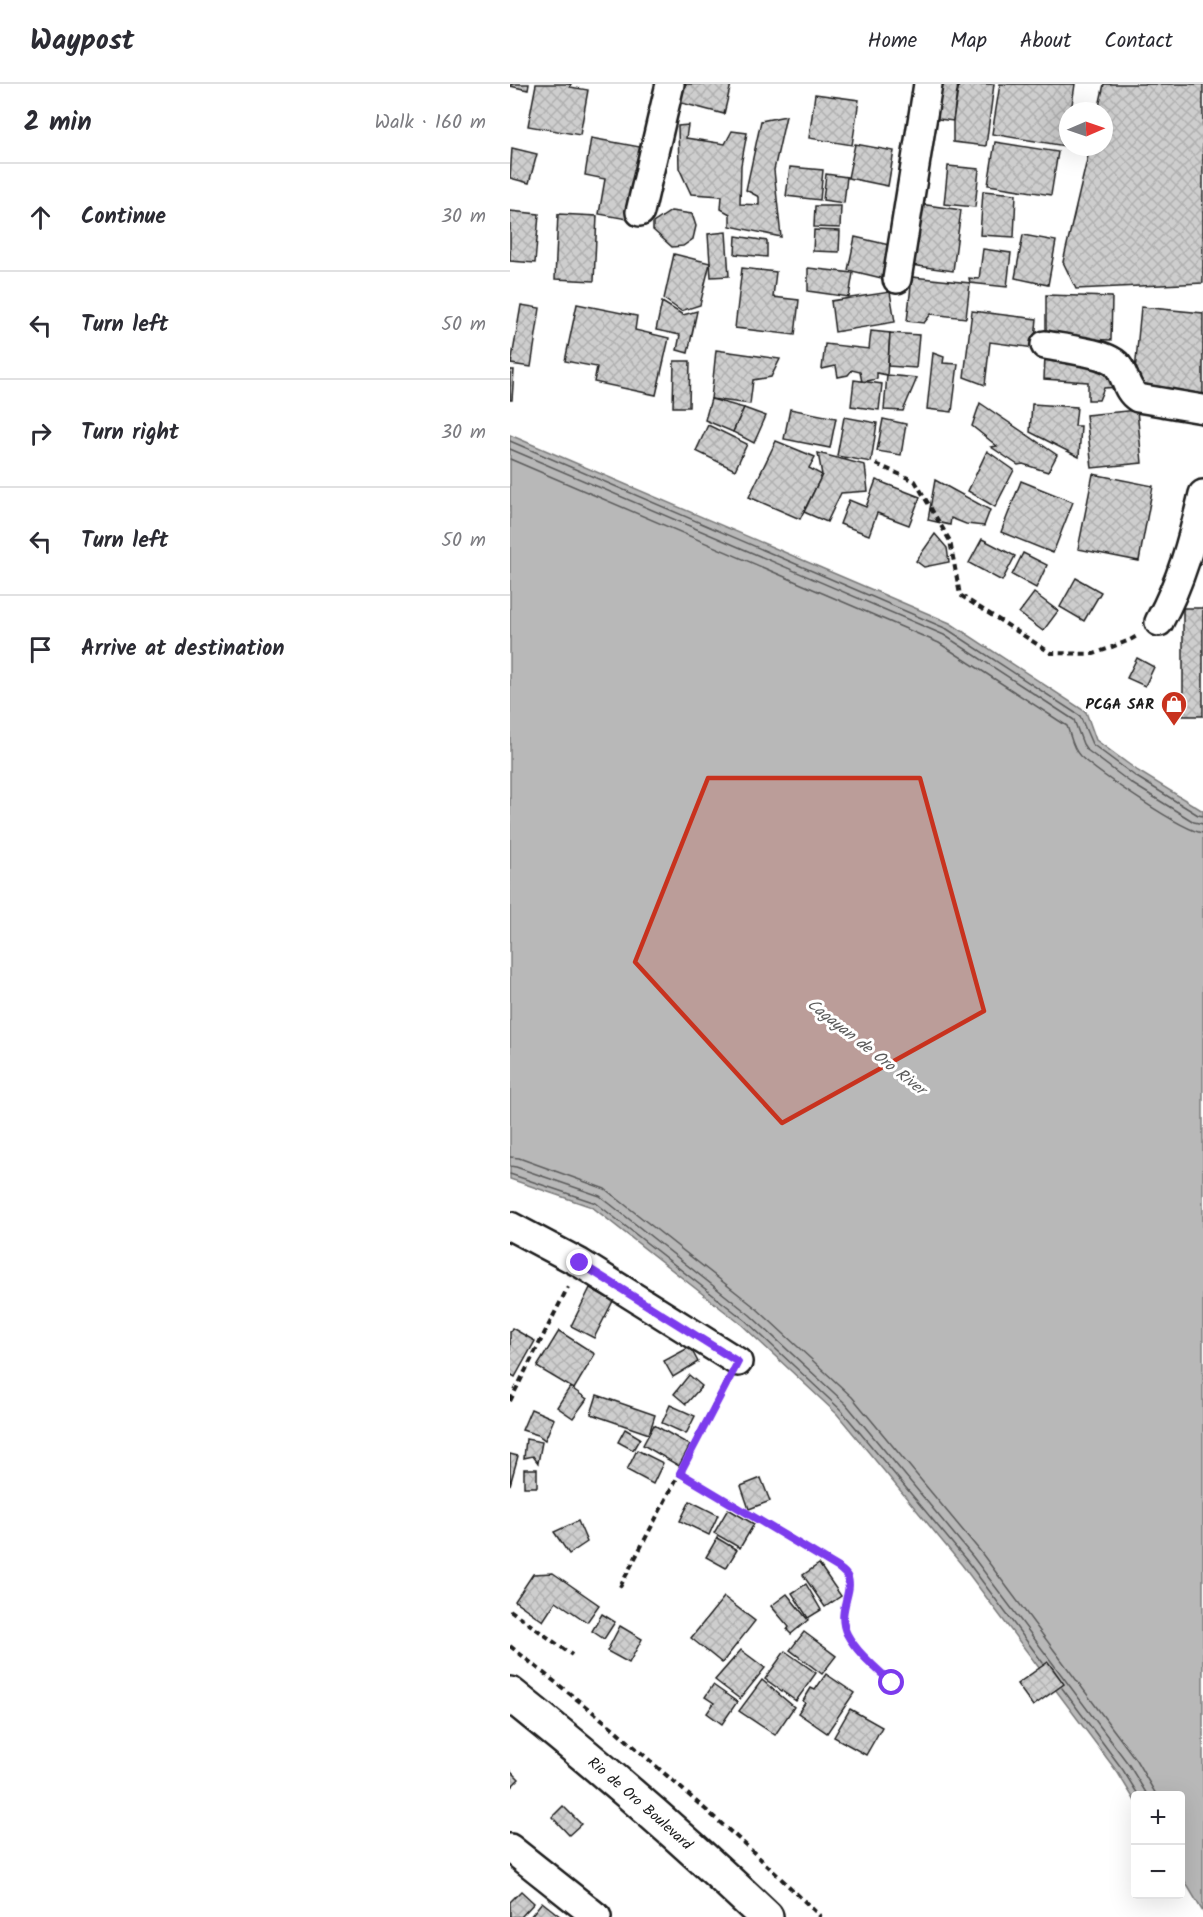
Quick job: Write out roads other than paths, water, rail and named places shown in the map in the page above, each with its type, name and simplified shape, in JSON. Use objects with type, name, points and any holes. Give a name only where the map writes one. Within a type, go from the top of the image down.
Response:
[{"type":"main road","name":"Rio de Oro Boulevard","points":[[510,1695],[590,1758],[766,1917]]},
{"type":"street","points":[[640,212],[670,84]]},
{"type":"street","points":[[897,279],[928,84]]},
{"type":"street","points":[[1045,345],[1109,358],[1120,367],[1131,392],[1138,398],[1203,409]]},
{"type":"street","points":[[1159,622],[1174,595],[1187,558],[1203,494]]},
{"type":"street","points":[[510,1226],[580,1263],[738,1362]]},
{"type":"street","points":[[510,1848],[597,1917]]},
{"type":"water","name":"Cagayan de Oro River","points":[[510,435],[950,623],[1086,712],[1096,740],[1138,771],[1203,811],[1203,1912],[1185,1882],[1185,1791],[1131,1791],[1131,1794],[1118,1773],[962,1565],[837,1414],[742,1325],[592,1207],[510,1179]]},
{"type":"place","name":"PCGA SAR","points":[[1174,727]]}]
